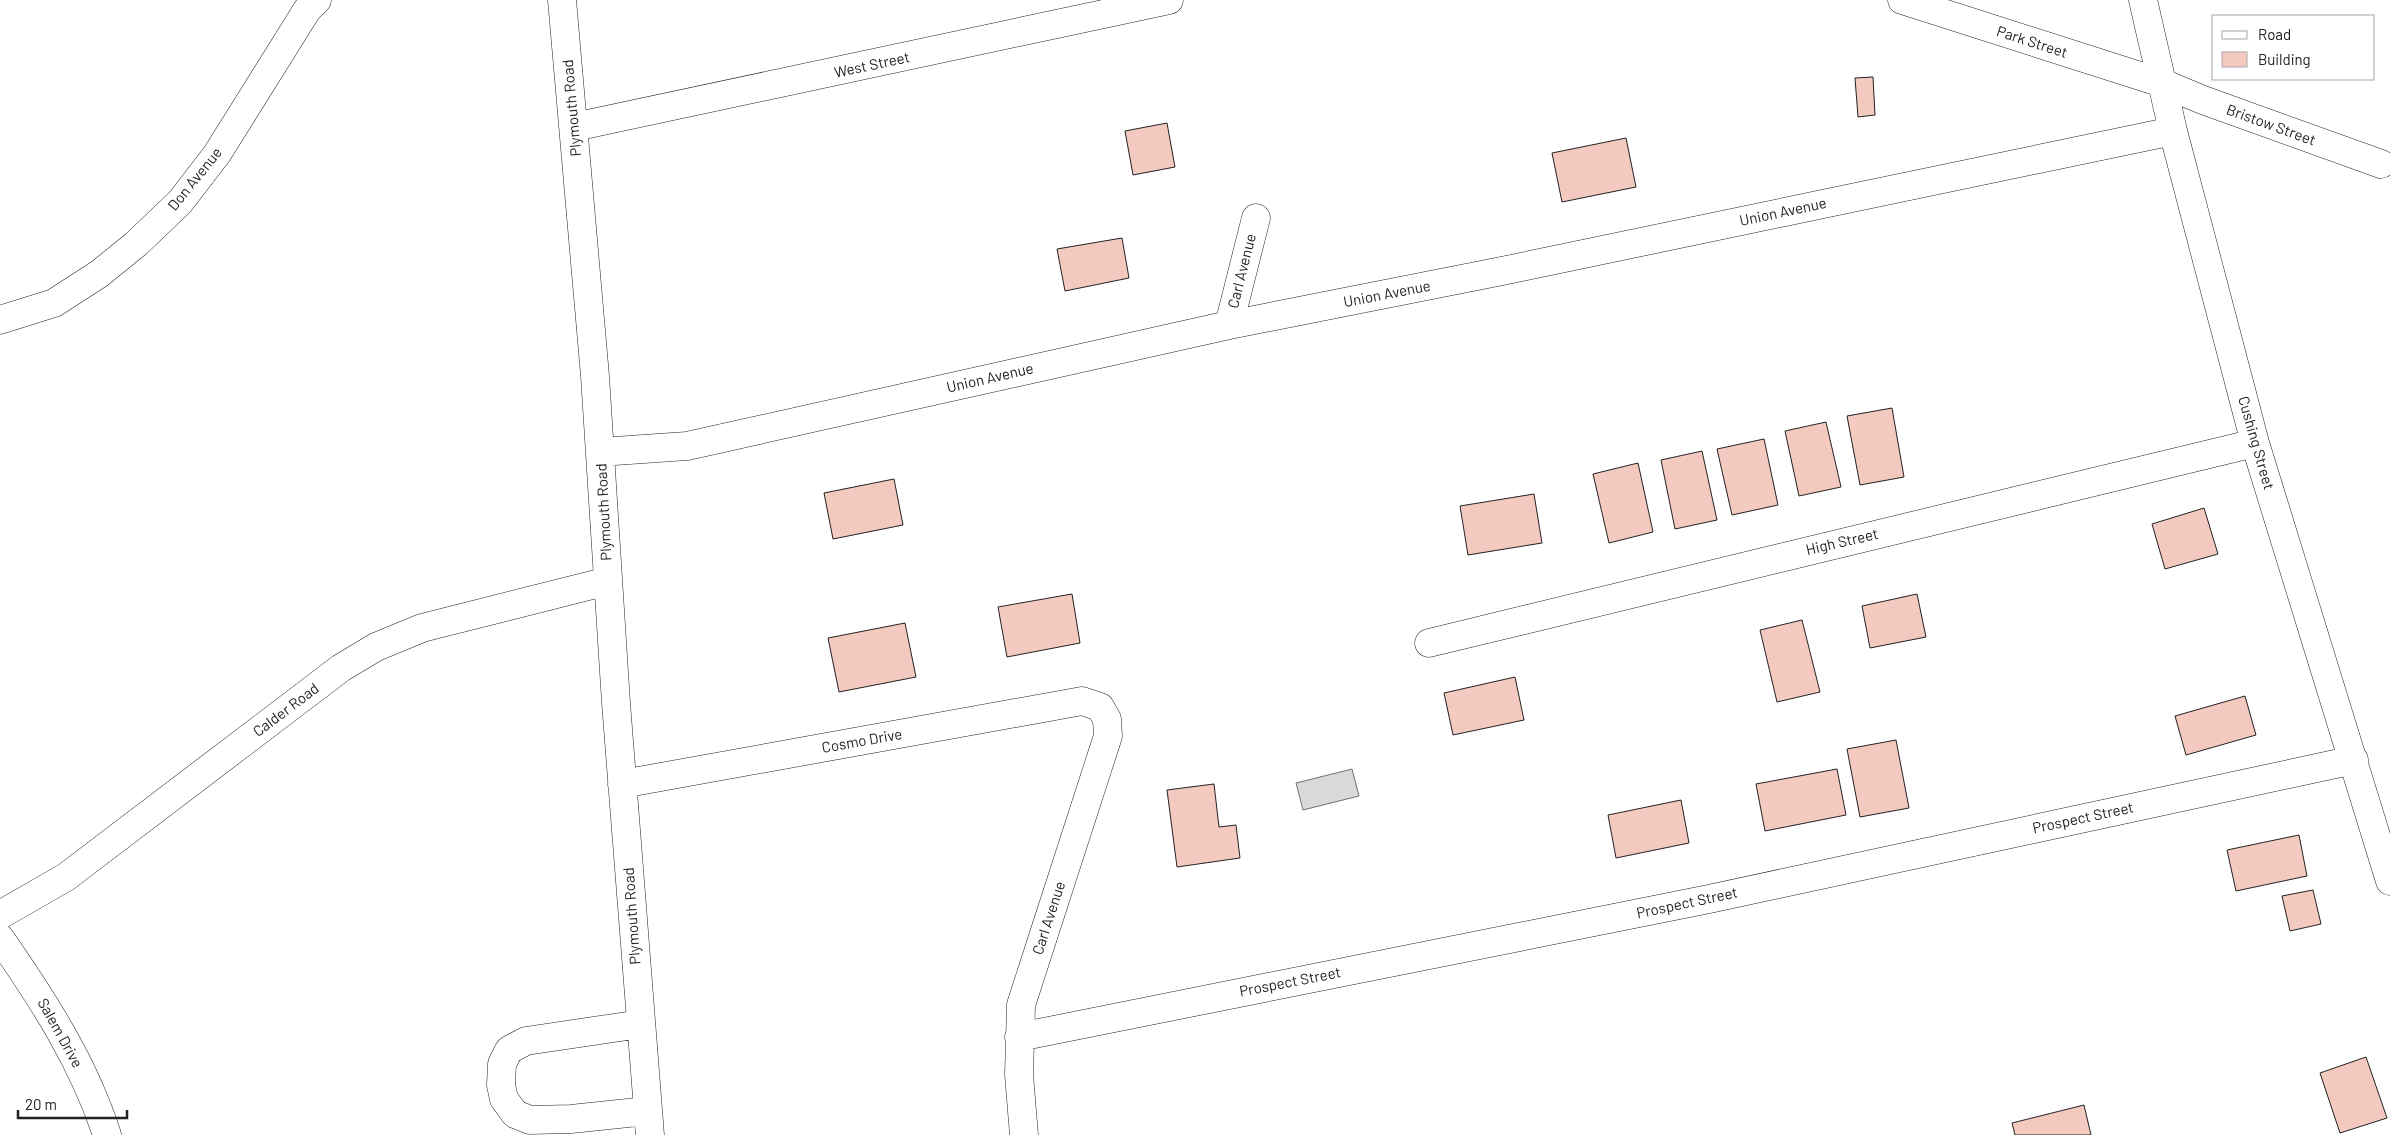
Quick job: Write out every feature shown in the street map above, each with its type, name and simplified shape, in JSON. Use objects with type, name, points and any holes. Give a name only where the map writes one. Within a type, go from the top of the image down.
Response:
[{"type":"street","name":"Don Avenue","points":[[0,320],[54,303],[99,274],[136,244],[180,202],[216,154],[307,10],[317,0]]},
{"type":"street","name":"Plymouth Road","points":[[562,0],[600,452],[622,784],[648,1123],[570,1119],[530,1120],[515,1114],[504,1099],[500,1086],[502,1064],[509,1050],[526,1041],[640,1024]]},
{"type":"street","name":"West Street","points":[[574,127],[1169,0]]},
{"type":"street","name":"Park Street","points":[[1902,0],[2162,83]]},
{"type":"street","name":"Cushing Street","points":[[2143,0],[2173,131],[2255,443],[2390,881]]},
{"type":"street","name":"Bristow Street","points":[[2162,83],[2203,100],[2381,164]]},
{"type":"street","name":"Union Avenue","points":[[600,452],[687,446],[1228,324],[1522,267],[2173,131]]},
{"type":"street","name":"Carl Avenue","points":[[1228,324],[1256,218]]},
{"type":"street","name":"High Street","points":[[1429,642],[2255,443]]},
{"type":"street","name":"Calder Road","points":[[0,916],[66,877],[341,668],[376,647],[422,628],[608,580]]},
{"type":"street","name":"Cosmo Drive","points":[[622,784],[1082,701],[1100,706]]},
{"type":"street","name":"Carl Avenue","points":[[1024,1135],[1019,1037],[1021,1005],[1108,736],[1107,719],[1100,706]]},
{"type":"street","name":"Prospect Street","points":[[1019,1037],[1709,898],[2354,760]]},
{"type":"street","name":"Salem Drive","points":[[0,938],[41,996],[74,1056],[107,1135]]},
{"type":"shaded area","points":[[1352,769],[1359,796],[1303,810],[1296,783]]},
{"type":"building","points":[[1873,77],[1875,115],[1858,117],[1855,78]]},
{"type":"building","points":[[1167,123],[1175,167],[1133,175],[1125,131]]},
{"type":"building","points":[[1626,138],[1636,187],[1562,202],[1552,153]]},
{"type":"building","points":[[1122,238],[1129,278],[1065,291],[1057,249]]},
{"type":"building","points":[[1892,408],[1904,477],[1860,485],[1847,416]]},
{"type":"building","points":[[1826,422],[1841,487],[1799,496],[1785,431]]},
{"type":"building","points":[[1764,439],[1778,505],[1732,515],[1717,449]]},
{"type":"building","points":[[1702,451],[1717,520],[1675,529],[1661,460]]},
{"type":"building","points":[[1638,463],[1653,532],[1609,543],[1593,474]]},
{"type":"building","points":[[894,479],[903,525],[833,539],[824,493]]},
{"type":"building","points":[[1534,494],[1542,543],[1468,555],[1460,506]]},
{"type":"building","points":[[2204,508],[2218,554],[2165,569],[2152,524]]},
{"type":"building","points":[[1072,594],[1080,643],[1007,657],[998,607]]},
{"type":"building","points":[[1917,594],[1926,637],[1870,648],[1862,606]]},
{"type":"building","points":[[1802,620],[1820,692],[1777,702],[1760,630]]},
{"type":"building","points":[[905,623],[916,677],[839,692],[828,638]]},
{"type":"building","points":[[1515,677],[1524,720],[1453,735],[1444,693]]},
{"type":"building","points":[[2245,696],[2256,735],[2186,755],[2175,716]]},
{"type":"building","points":[[1896,740],[1909,808],[1860,817],[1847,749]]},
{"type":"building","points":[[1837,769],[1846,815],[1765,831],[1756,784]]},
{"type":"building","points":[[1214,784],[1219,827],[1236,825],[1240,858],[1177,867],[1167,790]]},
{"type":"building","points":[[1681,800],[1689,843],[1616,858],[1608,815]]},
{"type":"building","points":[[2299,835],[2307,876],[2236,891],[2227,850]]},
{"type":"building","points":[[2313,890],[2321,924],[2290,931],[2282,896]]},
{"type":"building","points":[[2366,1057],[2387,1118],[2340,1133],[2320,1073]]},
{"type":"building","points":[[2084,1105],[2091,1135],[2015,1135],[2012,1123]]}]
